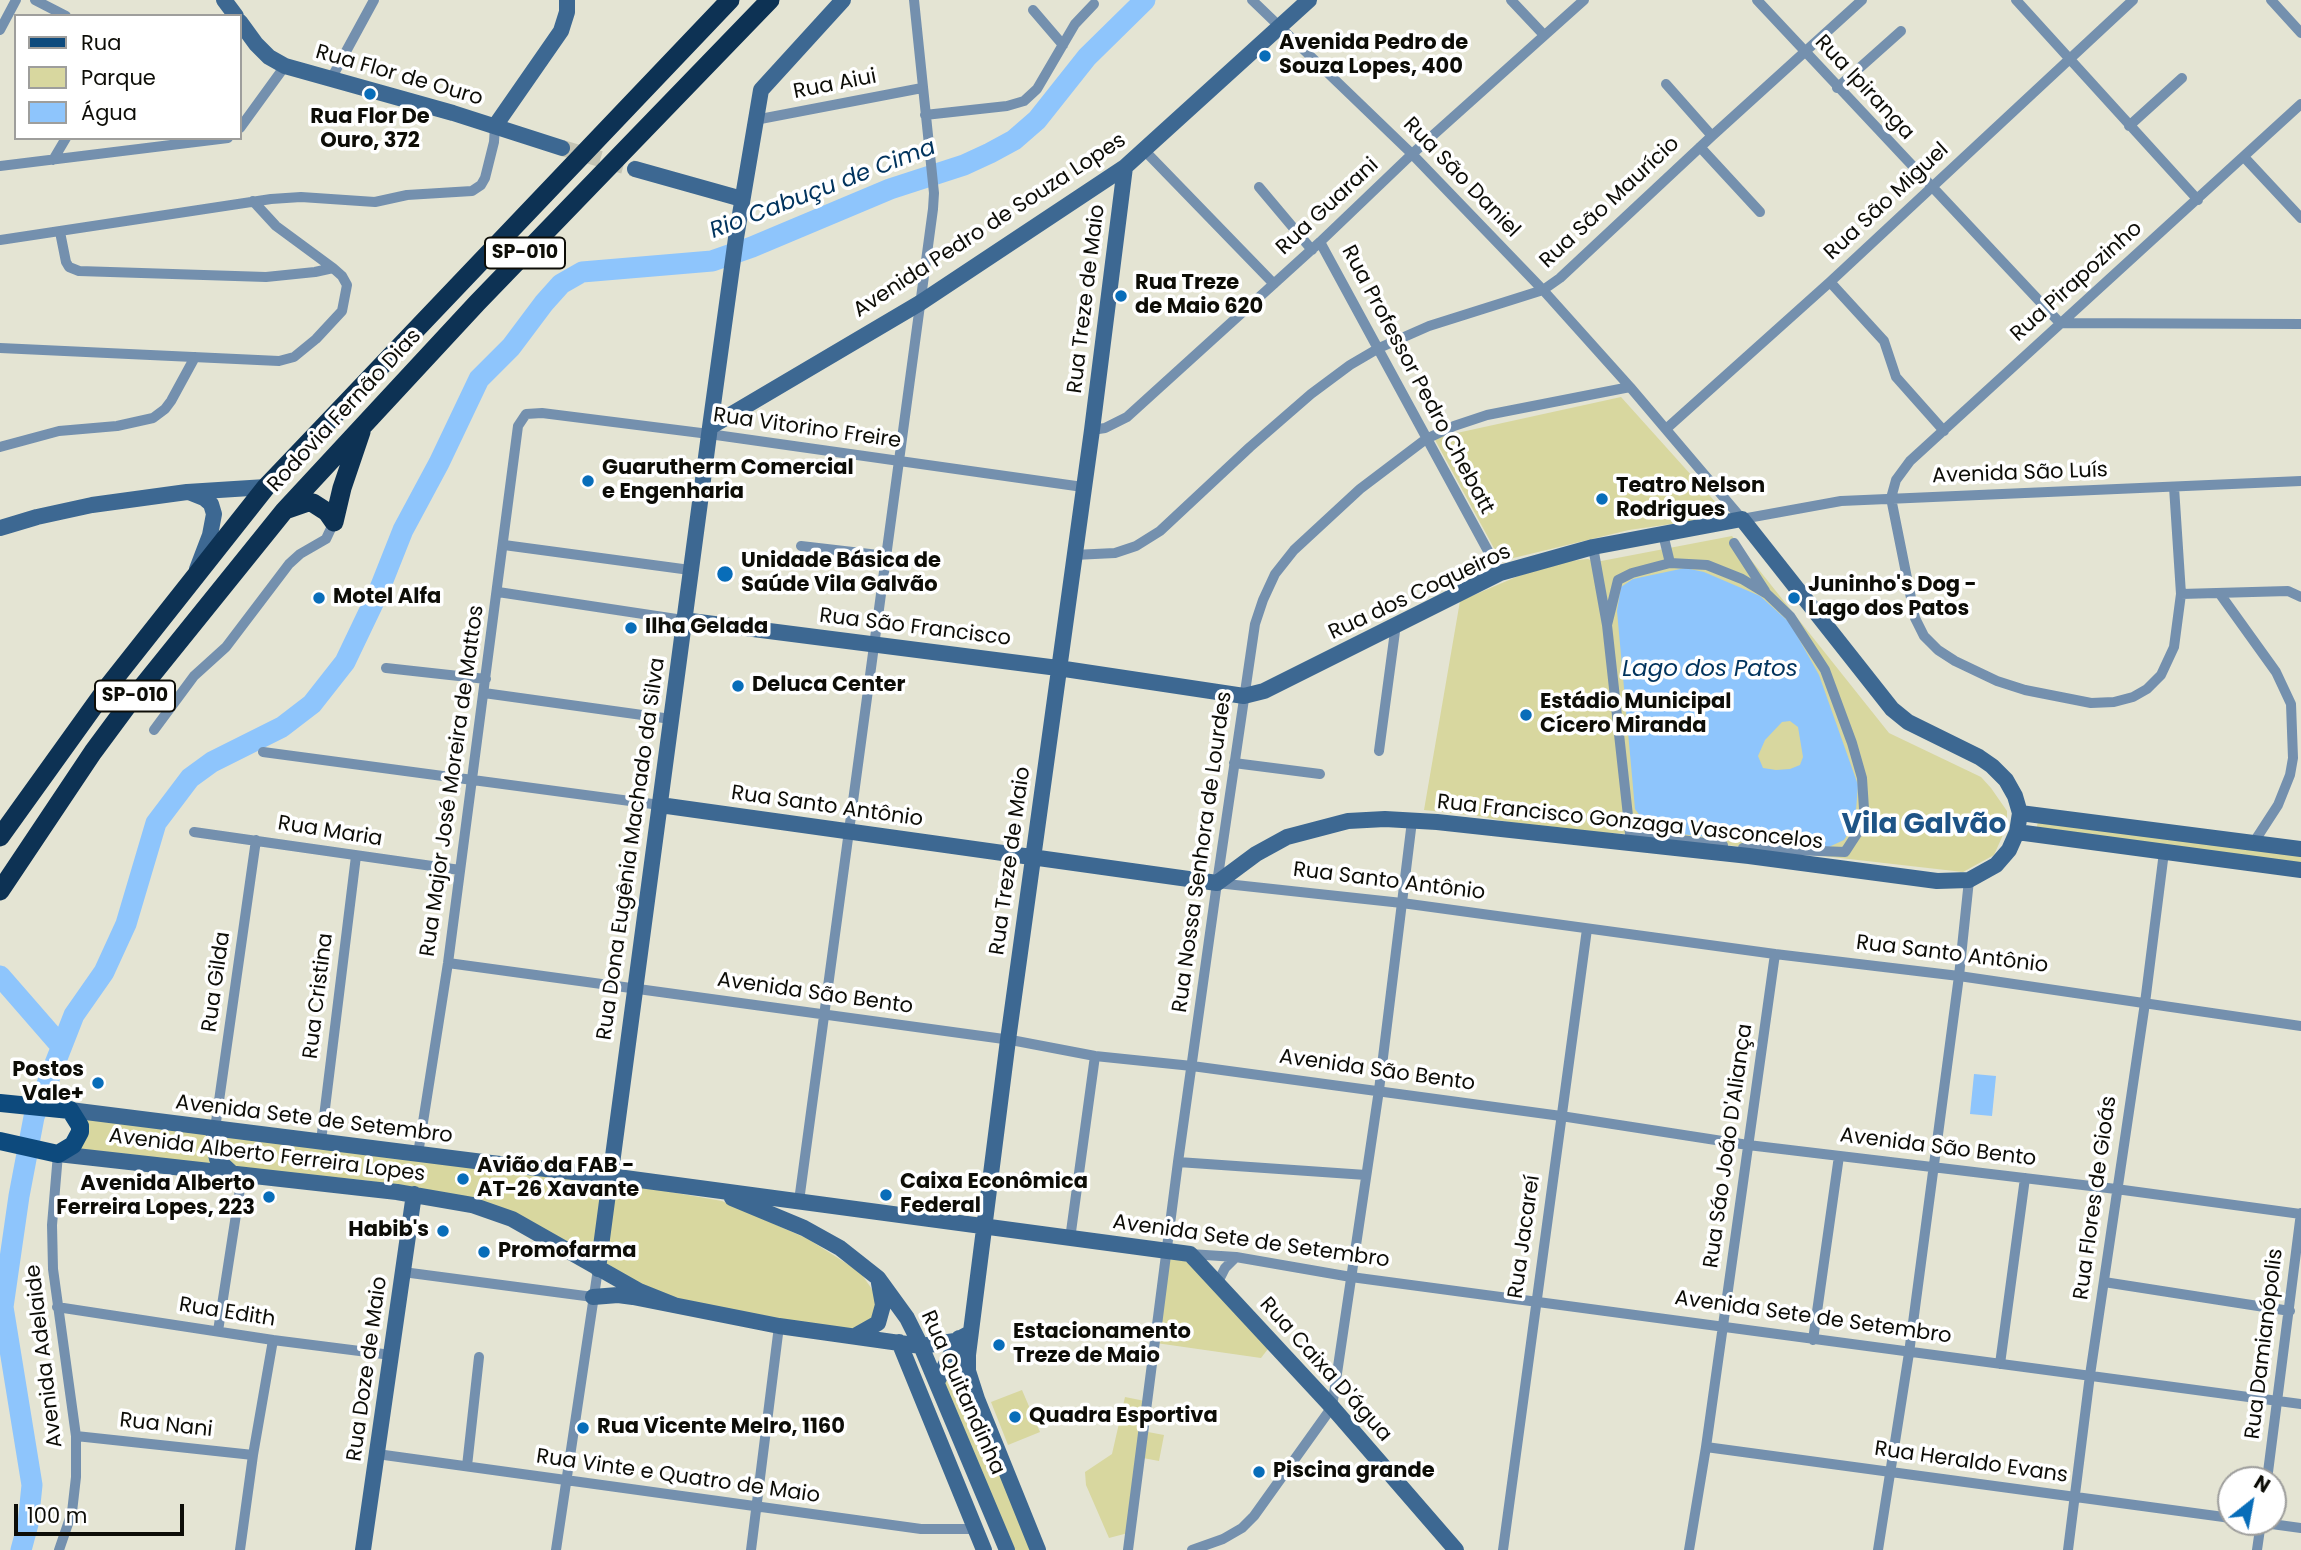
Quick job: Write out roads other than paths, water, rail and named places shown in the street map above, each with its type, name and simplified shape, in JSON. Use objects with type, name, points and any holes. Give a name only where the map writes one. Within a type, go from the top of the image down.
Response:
[{"type":"highway","name":"Rodovia Fernão Dias","points":[[0,837],[107,688],[267,487],[730,0]]},
{"type":"highway","name":"Rodovia Fernão Dias","points":[[0,891],[93,752],[130,702],[284,510],[364,422],[770,0]]},
{"type":"highway","points":[[334,522],[342,488],[364,422]]},
{"type":"highway","points":[[284,510],[308,502],[313,503],[327,512],[334,522]]},
{"type":"main road","points":[[0,1103],[65,1110],[80,1126],[79,1138],[73,1145],[54,1154]]},
{"type":"main road","name":"Avenida Alberto Ferreira Lopes","points":[[6,1142],[54,1154]]},
{"type":"street","points":[[0,30],[16,0]]},
{"type":"street","points":[[35,0],[62,14]]},
{"type":"street","points":[[331,79],[374,0]]},
{"type":"street","points":[[0,240],[253,201],[301,197],[375,202],[407,195],[472,191],[481,185],[485,178],[495,126],[561,31],[567,0]]},
{"type":"street","name":"Rua Dona Eugênia Machado da Silva","points":[[598,1269],[683,620],[736,238],[759,97],[766,82],[843,0]]},
{"type":"street","points":[[799,1201],[876,644],[934,192],[914,0]]},
{"type":"street","name":"Rua São Daniel","points":[[1252,0],[1412,154],[1543,290],[1742,519]]},
{"type":"street","name":"Avenida Pedro de Souza Lopes","points":[[710,431],[919,303],[1125,167],[1309,0]]},
{"type":"street","points":[[1511,0],[1544,36]]},
{"type":"street","name":"Rua Guarani","points":[[1091,430],[1105,428],[1128,417],[1316,246],[1412,154],[1584,0]]},
{"type":"street","name":"Rua Ipiranga","points":[[1757,0],[2060,323]]},
{"type":"street","name":"Rua São Maurício","points":[[1074,555],[1115,553],[1136,546],[1160,531],[1311,394],[1350,365],[1379,348],[1429,326],[1543,290],[1560,278],[1862,0]]},
{"type":"street","points":[[2016,0],[2198,200]]},
{"type":"street","name":"Rua São Miguel","points":[[1666,429],[1830,282],[2133,0]]},
{"type":"street","points":[[2271,0],[2301,33]]},
{"type":"street","points":[[925,115],[1007,106],[1024,101],[1037,89],[1075,24],[1094,4]]},
{"type":"street","points":[[1033,10],[1063,45]]},
{"type":"street","name":"Rua Flor de Ouro","points":[[242,25],[269,57],[285,66],[562,148]]},
{"type":"street","points":[[1838,88],[1901,31]]},
{"type":"street","points":[[242,125],[285,66]]},
{"type":"street","points":[[2129,126],[2182,78]]},
{"type":"street","points":[[1666,84],[1712,136]]},
{"type":"street","name":"Rua Aiui","points":[[755,120],[922,88]]},
{"type":"street","name":"Rua Pirapozinho","points":[[1891,498],[1896,480],[1910,461],[2301,104]]},
{"type":"street","points":[[53,160],[65,140]]},
{"type":"street","points":[[0,166],[212,140]]},
{"type":"street","points":[[1700,147],[1760,212]]},
{"type":"street","points":[[1144,150],[1274,284]]},
{"type":"street","points":[[2244,157],[2301,218]]},
{"type":"street","name":"Rua Treze de Maio","points":[[1038,1550],[977,1399],[968,1371],[965,1336],[984,1227],[1125,167]]},
{"type":"street","points":[[635,169],[742,200]]},
{"type":"street","name":"Rua Professor Pedro Chebatt","points":[[1259,187],[1316,246],[1379,348],[1500,573]]},
{"type":"street","points":[[0,348],[279,360],[294,357],[316,339],[342,311],[346,285],[334,268],[276,226],[253,201]]},
{"type":"street","points":[[60,232],[66,262],[79,271],[266,277],[334,268]]},
{"type":"street","points":[[1830,282],[1884,341],[1896,377],[1944,431]]},
{"type":"street","points":[[2060,323],[2301,324]]},
{"type":"street","points":[[0,447],[59,431],[117,426],[153,418],[171,401],[195,357]]},
{"type":"street","name":"Rua Nossa Senhora de Lourdes","points":[[1128,1550],[1178,1162],[1234,763],[1255,624],[1263,600],[1275,574],[1294,550],[1360,489],[1426,439],[1487,415],[1630,387]]},
{"type":"street","name":"Rua Vitorino Freire","points":[[526,414],[542,413],[710,431],[899,463],[1083,487]]},
{"type":"street","name":"Rua Major José Moreira de Mattos","points":[[418,1154],[448,962],[519,426],[526,414]]},
{"type":"street","name":"Avenida São Luís","points":[[1742,519],[1841,501],[2301,481]]},
{"type":"street","points":[[0,528],[81,507],[187,492],[267,487]]},
{"type":"street","points":[[1891,498],[1915,618],[1924,636],[1938,650],[1955,661],[2007,684],[2091,703],[2114,702],[2133,697],[2154,682],[2168,663],[2174,647],[2181,594],[2174,487]]},
{"type":"street","points":[[187,492],[204,498],[211,504],[214,514],[210,535],[192,582]]},
{"type":"street","points":[[1742,519],[1892,709],[1908,722],[1992,766],[2006,780],[2020,813],[2017,832],[2009,850],[1996,865],[1969,880],[1959,976],[1909,1353],[1878,1550]]},
{"type":"street","name":"Rua dos Coqueiros","points":[[1244,696],[1264,691],[1500,573],[1593,547],[1742,519]]},
{"type":"street","points":[[154,730],[194,676],[226,647],[289,564],[300,554],[326,539],[334,522]]},
{"type":"street","points":[[1663,534],[1670,563]]},
{"type":"street","points":[[1734,544],[1767,594]]},
{"type":"street","points":[[504,545],[690,570]]},
{"type":"street","points":[[801,546],[887,556]]},
{"type":"street","points":[[1593,547],[1607,625],[1630,834],[1752,849],[1844,852],[1858,832],[1864,809],[1862,778],[1825,670],[1790,616],[1767,594],[1742,579],[1707,565],[1670,563],[1632,573],[1618,580],[1607,625]]},
{"type":"street","points":[[2181,594],[2288,591],[2301,597]]},
{"type":"street","name":"Rua São Francisco","points":[[498,592],[683,620],[1058,668],[1244,696]]},
{"type":"street","points":[[2220,594],[2276,672],[2291,704],[2293,758],[2290,775],[2278,805],[2254,842]]},
{"type":"street","points":[[1379,751],[1396,624]]},
{"type":"street","points":[[386,668],[486,678]]},
{"type":"street","points":[[484,693],[671,719]]},
{"type":"street","name":"Rua Santo Antônio","points":[[263,752],[1217,883],[1402,903],[1959,976],[2301,1026]]},
{"type":"street","points":[[1234,763],[1320,775]]},
{"type":"street","points":[[2020,813],[2301,849]]},
{"type":"street","points":[[2038,835],[2034,825],[2040,817]]},
{"type":"street","name":"Rua Francisco Gonzaga Vasconcelos","points":[[1217,883],[1256,854],[1287,837],[1348,821],[1412,821],[1736,854],[1937,881],[1969,880]]},
{"type":"street","points":[[1192,1550],[1223,1539],[1242,1528],[1254,1516],[1332,1407],[1379,1090],[1412,821]]},
{"type":"street","name":"Rua Maria","points":[[194,832],[460,870]]},
{"type":"street","points":[[2017,832],[2301,870]]},
{"type":"street","name":"Rua Gilda","points":[[215,1129],[257,840]]},
{"type":"street","name":"Rua Flores de Gioás","points":[[2068,1550],[2164,852]]},
{"type":"street","name":"Rua Cristina","points":[[321,1141],[356,856]]},
{"type":"street","name":"Rua Jacareí","points":[[1503,1550],[1587,929]]},
{"type":"street","name":"Rua Sáo Joáo D'Aliança","points":[[1689,1550],[1706,1447],[1775,954]]},
{"type":"street","name":"Avenida São Bento","points":[[448,962],[1008,1040],[1095,1056],[1379,1090],[1748,1145],[2301,1214]]},
{"type":"street","points":[[1070,1240],[1095,1056]]},
{"type":"street","name":"Avenida Sete de Setembro","points":[[65,1110],[610,1176],[1070,1240],[1236,1257],[1351,1277],[2301,1404]]},
{"type":"street","points":[[215,1129],[217,1159],[238,1175],[218,1331]]},
{"type":"street","name":"Avenida Alberto Ferreira Lopes","points":[[54,1154],[414,1195],[472,1205],[492,1210],[532,1229],[639,1292],[674,1305]]},
{"type":"street","name":"Avenida Adelaide","points":[[54,1154],[52,1225],[57,1307],[76,1436],[76,1477],[72,1512],[59,1550]]},
{"type":"street","points":[[1813,1340],[1839,1156]]},
{"type":"street","points":[[1178,1162],[1366,1175]]},
{"type":"street","points":[[2000,1364],[2025,1178]]},
{"type":"street","name":"Rua Quitandinha","points":[[710,1189],[804,1228],[840,1248],[878,1278],[907,1318],[921,1346],[1007,1550]]},
{"type":"street","name":"Rua Doze de Maio","points":[[363,1550],[414,1195]]},
{"type":"street","name":"Rua Damianópolis","points":[[2269,1466],[2301,1214]]},
{"type":"street","name":"Rua Caixa D'água","points":[[1190,1254],[1332,1407],[1456,1550]]},
{"type":"street","points":[[1218,1282],[1225,1268],[1236,1257]]},
{"type":"street","points":[[556,1550],[598,1269]]},
{"type":"street","points":[[403,1272],[593,1297],[618,1295],[779,1326],[921,1346],[965,1336]]},
{"type":"street","points":[[855,1336],[872,1328],[881,1315],[883,1305],[878,1278]]},
{"type":"street","points":[[2104,1282],[2290,1311]]},
{"type":"street","name":"Rua Edith","points":[[57,1307],[391,1355]]},
{"type":"street","points":[[751,1550],[779,1326]]},
{"type":"street","points":[[937,1382],[965,1336]]},
{"type":"street","points":[[240,1550],[273,1340]]},
{"type":"street","name":"Rua Quitandinha","points":[[898,1342],[984,1550]]},
{"type":"street","points":[[467,1466],[479,1357]]},
{"type":"street","name":"Rua Nani","points":[[76,1436],[253,1455]]},
{"type":"street","name":"Rua Heraldo Evans","points":[[1706,1447],[2217,1516]]},
{"type":"street","name":"Rua Vinte e Quatro de Maio","points":[[377,1454],[921,1529],[975,1529]]},
{"type":"water","name":"Lago dos Patos","points":[[1685,568],[1704,572],[1760,596],[1790,623],[1819,675],[1858,785],[1855,823],[1844,840],[1820,851],[1665,832],[1648,826],[1635,809],[1617,611],[1621,587],[1633,579]],"holes":[[[1790,721],[1798,727],[1803,757],[1800,765],[1790,769],[1763,768],[1758,756],[1765,740],[1782,722]]]},
{"type":"water","points":[[1974,1074],[1996,1076],[1992,1116],[1970,1114]]},
{"type":"waterway","name":"Rio Cabuçu de Cima","points":[[21,1550],[28,1524],[32,1485],[3,1307],[19,1196],[34,1117],[74,1015],[104,972],[126,924],[156,823],[190,778],[212,762],[282,727],[312,704],[345,662],[378,593],[403,530],[479,379],[511,347],[561,284],[582,272],[712,261],[890,189],[964,165],[990,153],[1014,140],[1037,120],[1087,57],[1145,0]]},
{"type":"waterway","points":[[0,976],[61,1046]]},
{"type":"tunnel","points":[[562,148],[635,169]]},
{"type":"place","name":"Avenida Pedro de Souza Lopes, 400","points":[[1265,56]]},
{"type":"place","name":"Rua Flor De Ouro, 372","points":[[370,94]]},
{"type":"place","name":"Rua Treze de Maio 620","points":[[1121,296]]},
{"type":"place","name":"Guarutherm Comercial e Engenharia","points":[[588,481]]},
{"type":"place","name":"Teatro Nelson Rodrigues","points":[[1602,499]]},
{"type":"place","name":"Unidade Básica de Saúde Vila Galvão","points":[[725,574]]},
{"type":"place","name":"Motel Alfa","points":[[319,598]]},
{"type":"place","name":"Juninho's Dog - Lago dos Patos","points":[[1794,598]]},
{"type":"place","name":"Ilha Gelada","points":[[631,628]]},
{"type":"place","name":"Deluca Center","points":[[738,686]]},
{"type":"place","name":"Estádio Municipal Cícero Miranda","points":[[1526,715]]},
{"type":"place","name":"Postos Vale+","points":[[98,1083]]},
{"type":"place","name":"Avião da FAB - AT-26 Xavante","points":[[463,1179]]},
{"type":"place","name":"Caixa Econômica Federal","points":[[886,1195]]},
{"type":"place","name":"Avenida Alberto Ferreira Lopes, 223","points":[[269,1197]]},
{"type":"place","name":"Habib's","points":[[443,1231]]},
{"type":"place","name":"Promofarma","points":[[484,1252]]},
{"type":"place","name":"Estacionamento Treze de Maio","points":[[999,1345]]},
{"type":"place","name":"Quadra Esportiva","points":[[1015,1417]]},
{"type":"place","name":"Rua Vicente Melro, 1160","points":[[583,1428]]},
{"type":"place","name":"Piscina grande","points":[[1259,1472]]},
{"type":"district","name":"Vila Galvão","points":[[1924,826]]}]
